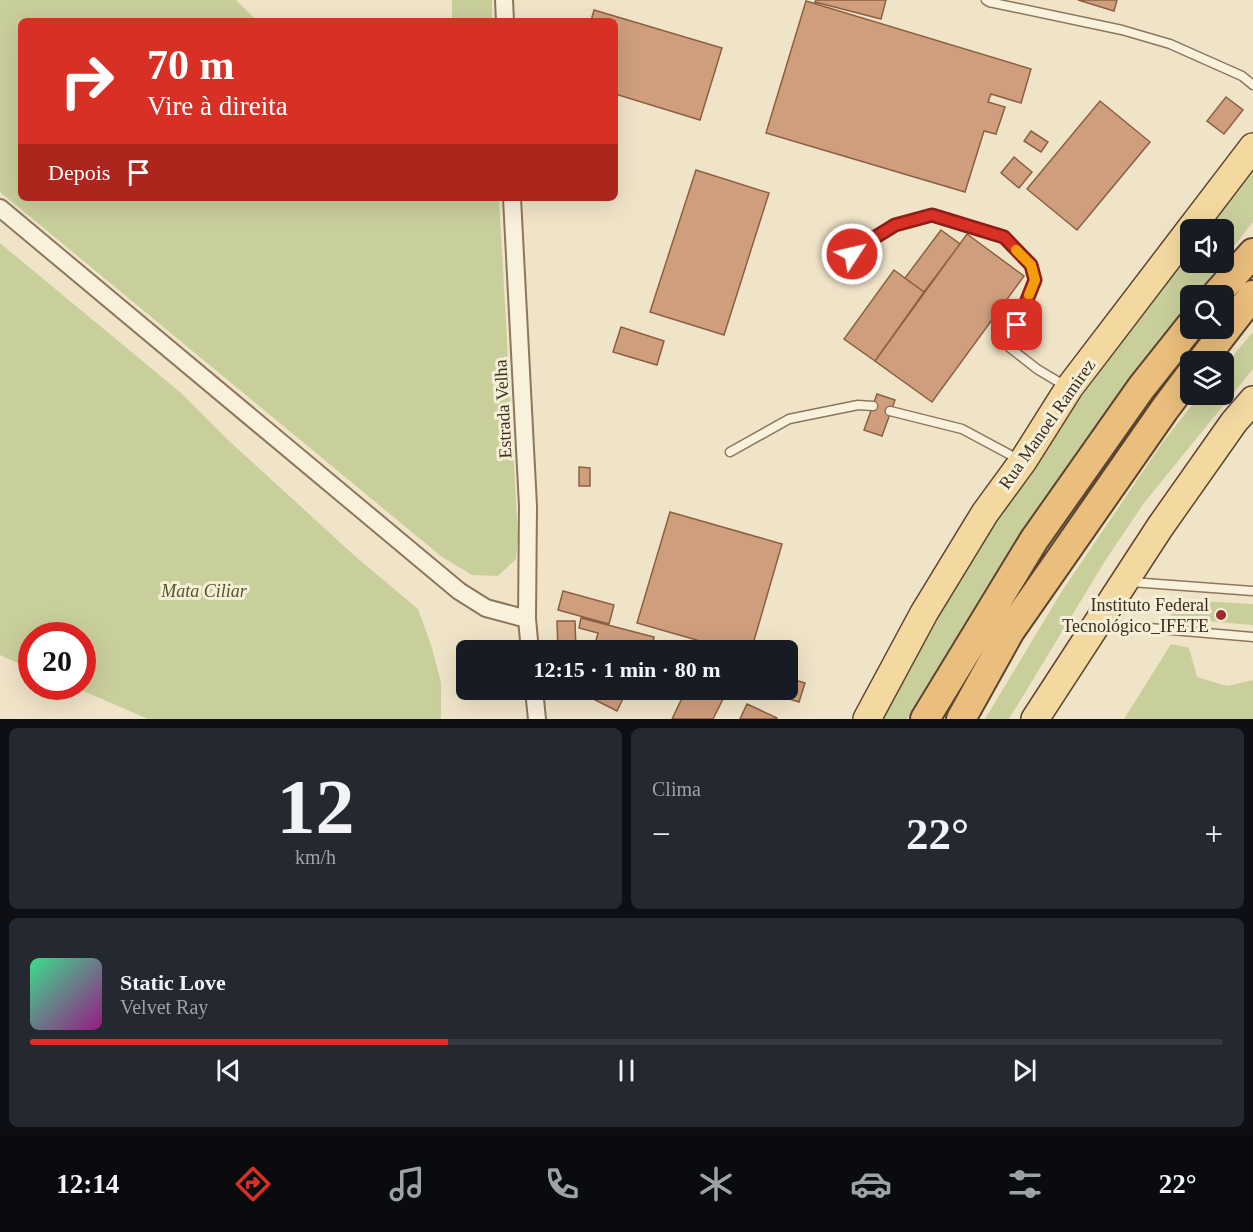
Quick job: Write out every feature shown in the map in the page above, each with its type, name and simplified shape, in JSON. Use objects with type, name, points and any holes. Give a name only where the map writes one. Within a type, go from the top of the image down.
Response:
[{"type":"highway","points":[[1225,285],[1253,253]]},
{"type":"highway","points":[[1210,351],[1253,295]]},
{"type":"highway","points":[[925,719],[1034,540],[1141,388],[1181,339]]},
{"type":"highway","points":[[961,719],[1010,631],[1180,389]]},
{"type":"main road","name":"Rua Manoel Ramirez","points":[[867,719],[930,603],[985,513],[1023,461],[1070,388],[1253,147]]},
{"type":"main road","points":[[1035,719],[1160,527],[1234,422],[1253,400]]},
{"type":"street","points":[[504,0],[505,18]]},
{"type":"street","name":"Estrada Velha","points":[[512,201],[528,506],[527,619],[529,640]]},
{"type":"street","points":[[0,208],[459,591],[486,608],[527,619]]},
{"type":"street","points":[[535,700],[537,719]]},
{"type":"lane","points":[[986,0],[1122,30],[1170,44],[1242,76],[1253,85]]},
{"type":"lane","points":[[835,267],[869,241],[895,225],[932,215],[1004,237],[1031,265],[1035,280],[1009,347],[1037,369],[1070,388]]},
{"type":"lane","points":[[730,452],[789,419],[858,405],[873,406]]},
{"type":"lane","points":[[890,411],[962,429],[1023,461]]},
{"type":"lane","points":[[1124,582],[1253,591]]},
{"type":"lane","points":[[1097,623],[1253,637]]},
{"type":"green space","points":[[0,0],[236,0],[254,18],[18,18],[18,201],[499,201],[518,536],[516,559],[498,576],[472,575],[442,557],[0,192]]},
{"type":"green space","points":[[452,0],[492,0],[492,18],[452,18]]},
{"type":"green space","points":[[1253,173],[1253,222],[1234,246],[1234,219],[1216,219]]},
{"type":"green space","name":"Mata Ciliar","points":[[0,243],[181,393],[227,439],[356,557],[418,609],[441,683],[441,719],[148,719],[96,697],[96,622],[18,622],[18,663],[0,655]]},
{"type":"green space","points":[[1180,266],[1180,273],[1213,273],[1203,285],[1180,285],[1180,314],[984,591],[907,719],[881,719],[936,618],[1018,485]]},
{"type":"green space","points":[[1253,332],[1253,369],[1234,392],[1234,354]]},
{"type":"green space","points":[[1192,405],[1224,405],[1144,503],[1105,561],[1009,719],[985,719],[1062,591],[1162,443]]},
{"type":"green space","points":[[1183,600],[1253,604],[1253,625],[1169,618]]},
{"type":"green space","points":[[1171,644],[1189,648],[1197,677],[1227,686],[1253,680],[1253,719],[1124,719]]},
{"type":"building","points":[[816,0],[886,0],[881,19],[815,2]]},
{"type":"building","points":[[1078,0],[1117,0],[1114,11]]},
{"type":"building","points":[[806,1],[1031,69],[1021,103],[991,94],[988,102],[1005,107],[996,134],[984,131],[965,192],[766,133]]},
{"type":"building","points":[[594,10],[722,48],[700,120],[618,95],[618,18],[592,18]]},
{"type":"building","points":[[1226,97],[1243,110],[1224,134],[1207,121]]},
{"type":"building","points":[[1100,101],[1150,142],[1077,230],[1027,189]]},
{"type":"building","points":[[1031,131],[1048,142],[1041,152],[1024,141]]},
{"type":"building","points":[[1014,157],[1032,172],[1019,188],[1001,173]]},
{"type":"building","points":[[696,170],[769,193],[724,335],[650,312]]},
{"type":"building","points":[[941,230],[960,244],[924,292],[905,278]]},
{"type":"building","points":[[967,234],[1024,276],[932,402],[875,361]]},
{"type":"building","points":[[894,270],[924,292],[875,361],[844,339]]},
{"type":"building","points":[[621,327],[664,341],[657,365],[613,352]]},
{"type":"building","points":[[877,394],[895,400],[882,436],[864,430]]},
{"type":"building","points":[[579,467],[590,468],[590,486],[579,486]]},
{"type":"building","points":[[670,512],[782,544],[754,640],[696,640],[637,623]]},
{"type":"building","points":[[563,591],[614,605],[609,624],[558,610]]},
{"type":"building","points":[[581,618],[654,637],[653,640],[596,640],[598,633],[579,628]]},
{"type":"building","points":[[557,621],[575,621],[576,640],[558,640]]},
{"type":"building","points":[[798,681],[805,683],[799,702],[792,700],[798,700]]},
{"type":"building","points":[[595,700],[622,700],[617,711]]},
{"type":"building","points":[[681,700],[722,700],[713,719],[672,719]]},
{"type":"building","points":[[747,704],[777,718],[777,719],[740,719]]},
{"type":"slow traffic","points":[[1016,250],[1031,265],[1035,280],[1029,295]]},
{"type":"place","name":"Instituto Federal Tecnológico_IFETE","points":[[1221,615]]},
{"type":"route","points":[[852,254],[895,225],[932,215],[1004,237],[1031,265],[1035,280],[1017,325]]}]
